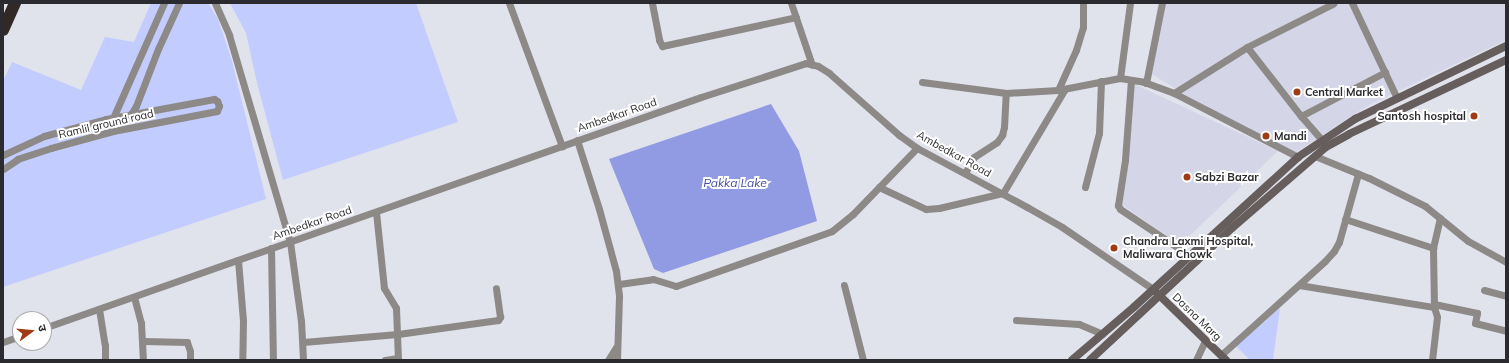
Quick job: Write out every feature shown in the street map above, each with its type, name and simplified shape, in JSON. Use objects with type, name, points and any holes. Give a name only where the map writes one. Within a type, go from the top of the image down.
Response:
[{"type":"highway","points":[[3,30],[15,3]]},
{"type":"street","points":[[113,118],[164,3]]},
{"type":"street","points":[[3,155],[44,136],[131,114],[136,106],[158,49],[179,3]]},
{"type":"street","points":[[215,3],[230,35],[290,242],[303,342],[303,360]]},
{"type":"street","points":[[509,3],[562,146]]},
{"type":"street","points":[[652,3],[659,40],[662,46],[796,17]]},
{"type":"street","points":[[791,3],[812,65]]},
{"type":"street","points":[[879,187],[926,209],[939,208],[1003,193],[1062,90],[1083,28],[1083,3]]},
{"type":"street","points":[[1120,78],[1130,3]]},
{"type":"street","points":[[1146,83],[1162,3]]},
{"type":"street","points":[[1174,93],[1247,47],[1334,3]]},
{"type":"street","points":[[1352,3],[1397,98]]},
{"type":"street","points":[[1072,360],[1153,289],[1298,157],[1355,119],[1506,46]]},
{"type":"street","points":[[1247,47],[1301,116],[1323,141]]},
{"type":"street","points":[[1090,360],[1238,223],[1315,156],[1349,134],[1506,60]]},
{"type":"street","name":"Ambedkar Road","points":[[52,325],[577,140],[806,63],[818,66],[829,73],[899,135],[917,148],[1003,193],[1062,227],[1153,289]]},
{"type":"street","points":[[1301,116],[1385,72]]},
{"type":"street","points":[[922,82],[1006,93],[1062,90],[1101,80],[1120,78],[1131,80],[1146,83],[1174,93],[1298,157]]},
{"type":"street","points":[[1085,187],[1099,133],[1101,80]]},
{"type":"street","points":[[1131,80],[1126,160],[1118,206],[1123,211],[1190,255]]},
{"type":"street","points":[[965,173],[974,157],[996,142],[1002,135],[1004,127],[1006,93]]},
{"type":"street","name":"Ramlil ground road","points":[[3,169],[18,160],[51,148],[113,131],[217,111],[219,106],[217,101],[214,99],[131,114]]},
{"type":"street","points":[[577,140],[599,209],[619,284],[617,360]]},
{"type":"street","points":[[619,284],[654,280],[676,286],[729,266],[811,240],[832,231],[842,224],[917,148]]},
{"type":"street","points":[[1315,156],[1358,174],[1425,206],[1468,241],[1506,262]]},
{"type":"street","points":[[1223,358],[1334,251],[1358,174]]},
{"type":"street","points":[[376,212],[384,288],[395,305],[398,334],[398,359],[384,360]]},
{"type":"street","points":[[1432,360],[1437,317],[1434,306],[1433,248],[1440,218]]},
{"type":"street","points":[[1345,219],[1433,248]]},
{"type":"street","points":[[272,248],[273,360]]},
{"type":"street","points":[[238,260],[243,320],[242,360]]},
{"type":"street","points":[[844,285],[863,360]]},
{"type":"street","points":[[1299,285],[1477,313],[1475,323],[1506,331]]},
{"type":"street","points":[[303,342],[398,334],[498,320],[500,317],[496,288]]},
{"type":"street","name":"Dasna Marg","points":[[1153,289],[1223,358]]},
{"type":"street","points":[[1484,290],[1506,296]]},
{"type":"street","points":[[134,297],[141,323],[143,360]]},
{"type":"street","points":[[99,309],[105,345],[105,360]]},
{"type":"street","points":[[1016,320],[1080,324],[1102,334]]},
{"type":"street","points":[[143,341],[187,342],[190,351],[190,360]]},
{"type":"street","points":[[1196,360],[1205,341]]},
{"type":"street","points":[[608,360],[617,345]]},
{"type":"shaded area","points":[[151,3],[208,3],[218,19],[232,61],[266,199],[3,287],[3,81],[12,62],[81,90],[105,37],[134,42]]},
{"type":"shaded area","points":[[230,3],[416,3],[458,122],[283,180],[257,83],[246,33]]},
{"type":"shaded area","points":[[1158,3],[1506,3],[1506,40],[1369,105],[1295,153],[1184,94],[1147,71]]},
{"type":"shaded area","name":"Sabzi Bazar","points":[[1134,84],[1278,151],[1180,245],[1121,204]]},
{"type":"shaded area","points":[[1280,308],[1273,360],[1250,360],[1236,346]]},
{"type":"water","name":"Pakka Lake","points":[[771,104],[799,151],[817,221],[663,273],[654,269],[609,159]]},
{"type":"place","name":"Central Market","points":[[1297,92]]},
{"type":"place","name":"Santosh hospital","points":[[1474,116]]},
{"type":"place","name":"Mandi","points":[[1266,136]]},
{"type":"place","name":"Sabzi Bazar","points":[[1187,177]]},
{"type":"place","name":"Chandra Laxmi Hospital, Maliwara Chowk","points":[[1114,248]]}]
